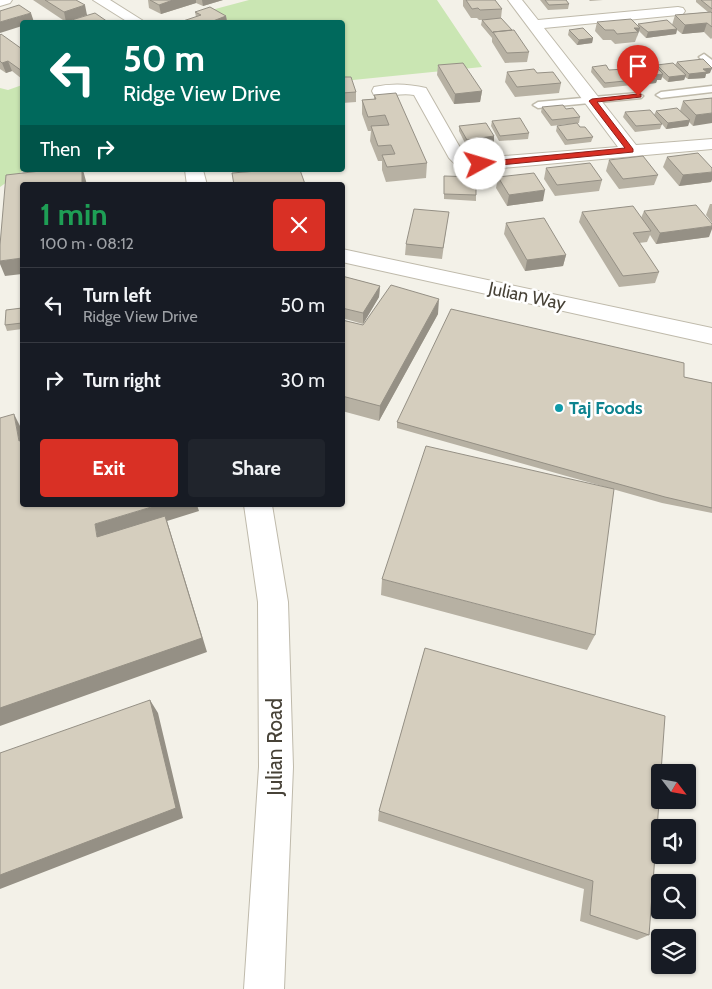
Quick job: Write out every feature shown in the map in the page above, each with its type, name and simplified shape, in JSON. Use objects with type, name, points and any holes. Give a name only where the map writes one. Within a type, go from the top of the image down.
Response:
[{"type":"street","points":[[0,2],[5,0]]},
{"type":"street","points":[[101,0],[135,20]]},
{"type":"street","points":[[516,0],[533,25],[630,150]]},
{"type":"street","points":[[533,25],[678,11]]},
{"type":"street","points":[[380,92],[407,89],[420,92],[455,154],[469,163],[480,164],[712,144]]},
{"type":"street","name":"Julian Way","points":[[345,256],[712,336]]},
{"type":"street","name":"Julian Road","points":[[258,507],[272,602],[276,767],[264,989]]},
{"type":"lane","points":[[704,58],[712,65]]},
{"type":"lane","points":[[661,95],[712,89]]},
{"type":"lane","points":[[538,105],[638,96]]},
{"type":"green space","points":[[249,0],[437,0],[482,67],[345,81],[345,20],[225,20],[204,12]]},
{"type":"green space","points":[[20,86],[21,172],[0,187],[0,88],[8,90]]},
{"type":"building","points":[[45,0],[76,0],[85,5],[64,12]]},
{"type":"building","points":[[150,0],[173,0],[159,5]]},
{"type":"building","points":[[466,0],[495,0],[502,9],[472,9]]},
{"type":"building","points":[[545,0],[566,0],[569,4],[549,5]]},
{"type":"building","points":[[701,0],[712,0],[712,9]]},
{"type":"building","points":[[19,5],[31,13],[0,22],[0,11]]},
{"type":"building","points":[[210,7],[226,16],[216,20],[186,20],[201,15],[195,12]]},
{"type":"building","points":[[711,12],[712,27],[707,23],[685,25],[675,15]]},
{"type":"building","points":[[95,13],[105,20],[72,20]]},
{"type":"building","points":[[501,18],[512,30],[493,33],[482,20]]},
{"type":"building","points":[[631,19],[640,28],[634,28],[638,32],[617,34],[614,30],[605,30],[597,22]]},
{"type":"building","points":[[667,20],[677,29],[648,32],[638,24]]},
{"type":"building","points":[[583,28],[593,38],[579,40],[569,30]]},
{"type":"building","points":[[514,30],[529,52],[507,53],[493,32]]},
{"type":"building","points":[[0,35],[20,48],[20,70],[8,61],[2,63],[0,61]]},
{"type":"building","points":[[703,59],[712,68],[703,69],[707,72],[689,74],[677,62]]},
{"type":"building","points":[[463,63],[482,91],[455,94],[438,65]]},
{"type":"building","points":[[652,63],[663,74],[654,75],[657,78],[641,80],[627,66]]},
{"type":"building","points":[[673,63],[686,75],[669,77],[657,65]]},
{"type":"building","points":[[606,65],[609,70],[624,69],[634,80],[605,83],[592,67]]},
{"type":"building","points":[[534,69],[537,73],[553,72],[561,83],[517,87],[507,72]]},
{"type":"building","points":[[345,77],[351,77],[356,92],[345,93]]},
{"type":"building","points":[[396,93],[427,163],[387,167],[382,155],[395,154],[391,145],[378,146],[371,126],[389,125],[385,115],[368,117],[362,100],[376,99],[374,95]]},
{"type":"building","points":[[712,98],[712,113],[696,115],[683,101]]},
{"type":"building","points":[[563,105],[566,109],[573,108],[580,117],[552,120],[542,107]]},
{"type":"building","points":[[677,108],[690,120],[668,123],[656,111]]},
{"type":"building","points":[[650,110],[662,124],[636,126],[625,112]]},
{"type":"building","points":[[520,118],[529,133],[500,136],[492,121]]},
{"type":"building","points":[[486,123],[494,136],[467,140],[459,126]]},
{"type":"building","points":[[577,123],[580,127],[585,127],[593,137],[567,140],[557,126]]},
{"type":"building","points":[[698,153],[712,168],[712,172],[683,175],[667,157]]},
{"type":"building","points":[[643,156],[658,175],[623,179],[609,160]]},
{"type":"building","points":[[590,163],[602,180],[557,185],[546,168]]},
{"type":"building","points":[[32,172],[82,172],[82,182],[20,182],[20,258],[0,261],[0,245],[6,175]]},
{"type":"building","points":[[301,172],[304,182],[234,182],[232,173]]},
{"type":"building","points":[[534,173],[545,190],[509,195],[498,177]]},
{"type":"building","points":[[444,176],[476,177],[476,195],[444,194]]},
{"type":"building","points":[[696,205],[712,226],[660,233],[644,211]]},
{"type":"building","points":[[633,206],[651,231],[633,233],[659,272],[623,276],[582,212]]},
{"type":"building","points":[[414,209],[449,212],[443,248],[406,244]]},
{"type":"building","points":[[544,218],[566,255],[527,260],[506,223]]},
{"type":"building","points":[[345,277],[380,286],[363,313],[345,309]]},
{"type":"building","points":[[391,285],[439,299],[380,406],[345,397],[345,321],[363,325]]},
{"type":"building","points":[[20,308],[20,323],[5,325],[6,310]]},
{"type":"building","name":"Taj Foods","points":[[451,309],[684,363],[684,377],[712,383],[712,508],[665,497],[397,422]]},
{"type":"building","points":[[14,414],[20,441],[20,507],[151,507],[95,524],[97,537],[165,516],[202,638],[0,708],[0,418]]},
{"type":"building","points":[[426,446],[614,489],[595,635],[382,579]]},
{"type":"building","points":[[425,648],[665,716],[662,764],[651,764],[651,809],[658,809],[658,819],[651,819],[651,864],[654,864],[654,874],[651,874],[649,935],[590,915],[593,881],[379,811]]},
{"type":"building","points":[[150,700],[176,808],[0,875],[0,753]]},
{"type":"place","name":"Taj Foods","points":[[559,408]]},
{"type":"route","points":[[480,164],[630,150],[592,101],[638,96]]}]
